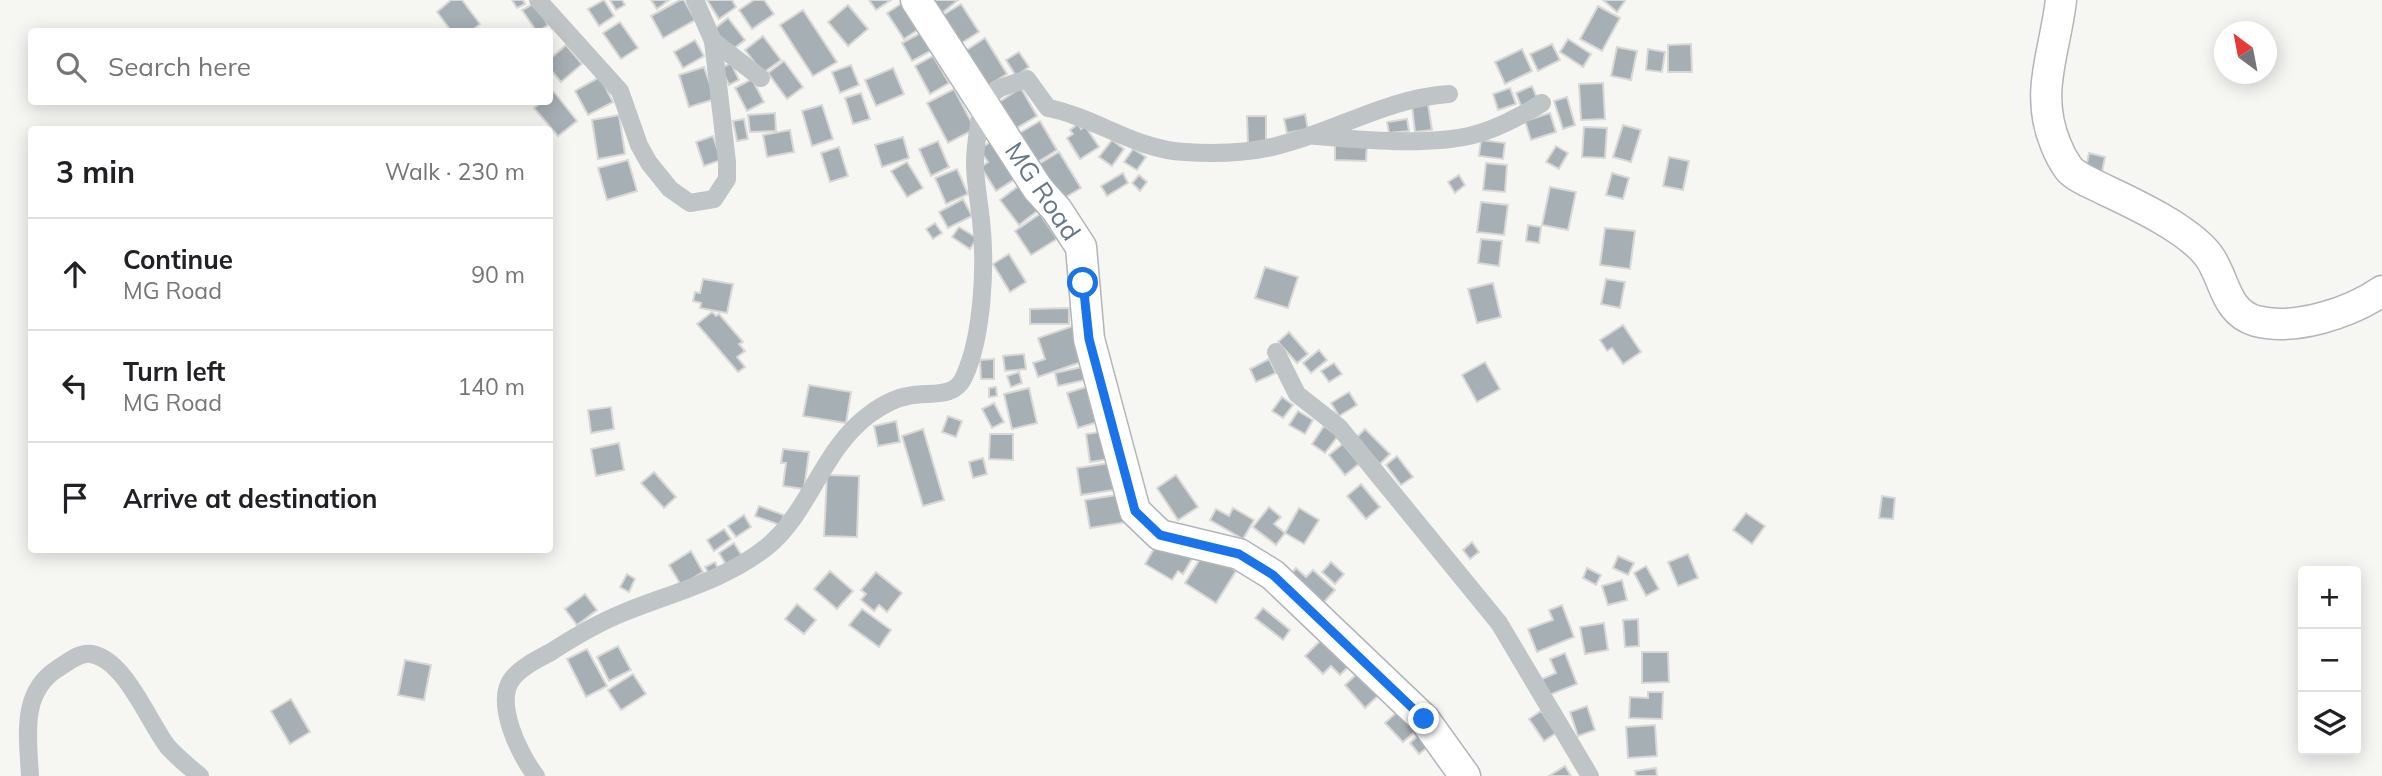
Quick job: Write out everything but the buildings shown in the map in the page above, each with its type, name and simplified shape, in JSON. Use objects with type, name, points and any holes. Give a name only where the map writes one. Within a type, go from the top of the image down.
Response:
[{"type":"main road","name":"MG Road","points":[[916,0],[1038,188],[1057,210],[1081,247],[1089,339],[1135,511],[1160,535],[1239,554],[1273,575],[1424,719],[1465,776]]},
{"type":"main road","points":[[2061,0],[2044,94],[2047,117],[2056,146],[2070,171],[2155,214],[2208,255],[2231,303],[2253,320],[2278,326],[2345,310],[2382,291]]},
{"type":"street","points":[[538,0],[621,90],[639,145],[649,163],[670,189],[690,203],[714,199],[727,179],[713,41],[695,0]]},
{"type":"street","points":[[713,41],[761,78]]},
{"type":"street","points":[[536,776],[512,733],[505,697],[511,680],[557,648],[624,613],[689,591],[747,562],[785,531],[800,512],[822,468],[868,415],[909,395],[934,395],[955,389],[964,379],[977,330],[982,269],[975,160],[983,100],[1000,88],[1027,79],[1048,108],[1068,112],[1127,137],[1181,152],[1213,153],[1260,148],[1308,136],[1380,108],[1427,96],[1449,94]]},
{"type":"street","points":[[1308,136],[1450,139],[1475,135],[1511,121],[1542,103]]},
{"type":"street","points":[[1276,352],[1297,394],[1339,427],[1499,623],[1590,776]]},
{"type":"street","points":[[30,776],[29,718],[33,693],[47,676],[75,657],[89,654],[103,659],[122,676],[169,747],[200,776]]},
{"type":"route","points":[[1083,283],[1089,339],[1135,511],[1147,526],[1160,535],[1239,554],[1273,575],[1372,666],[1424,719]]}]
